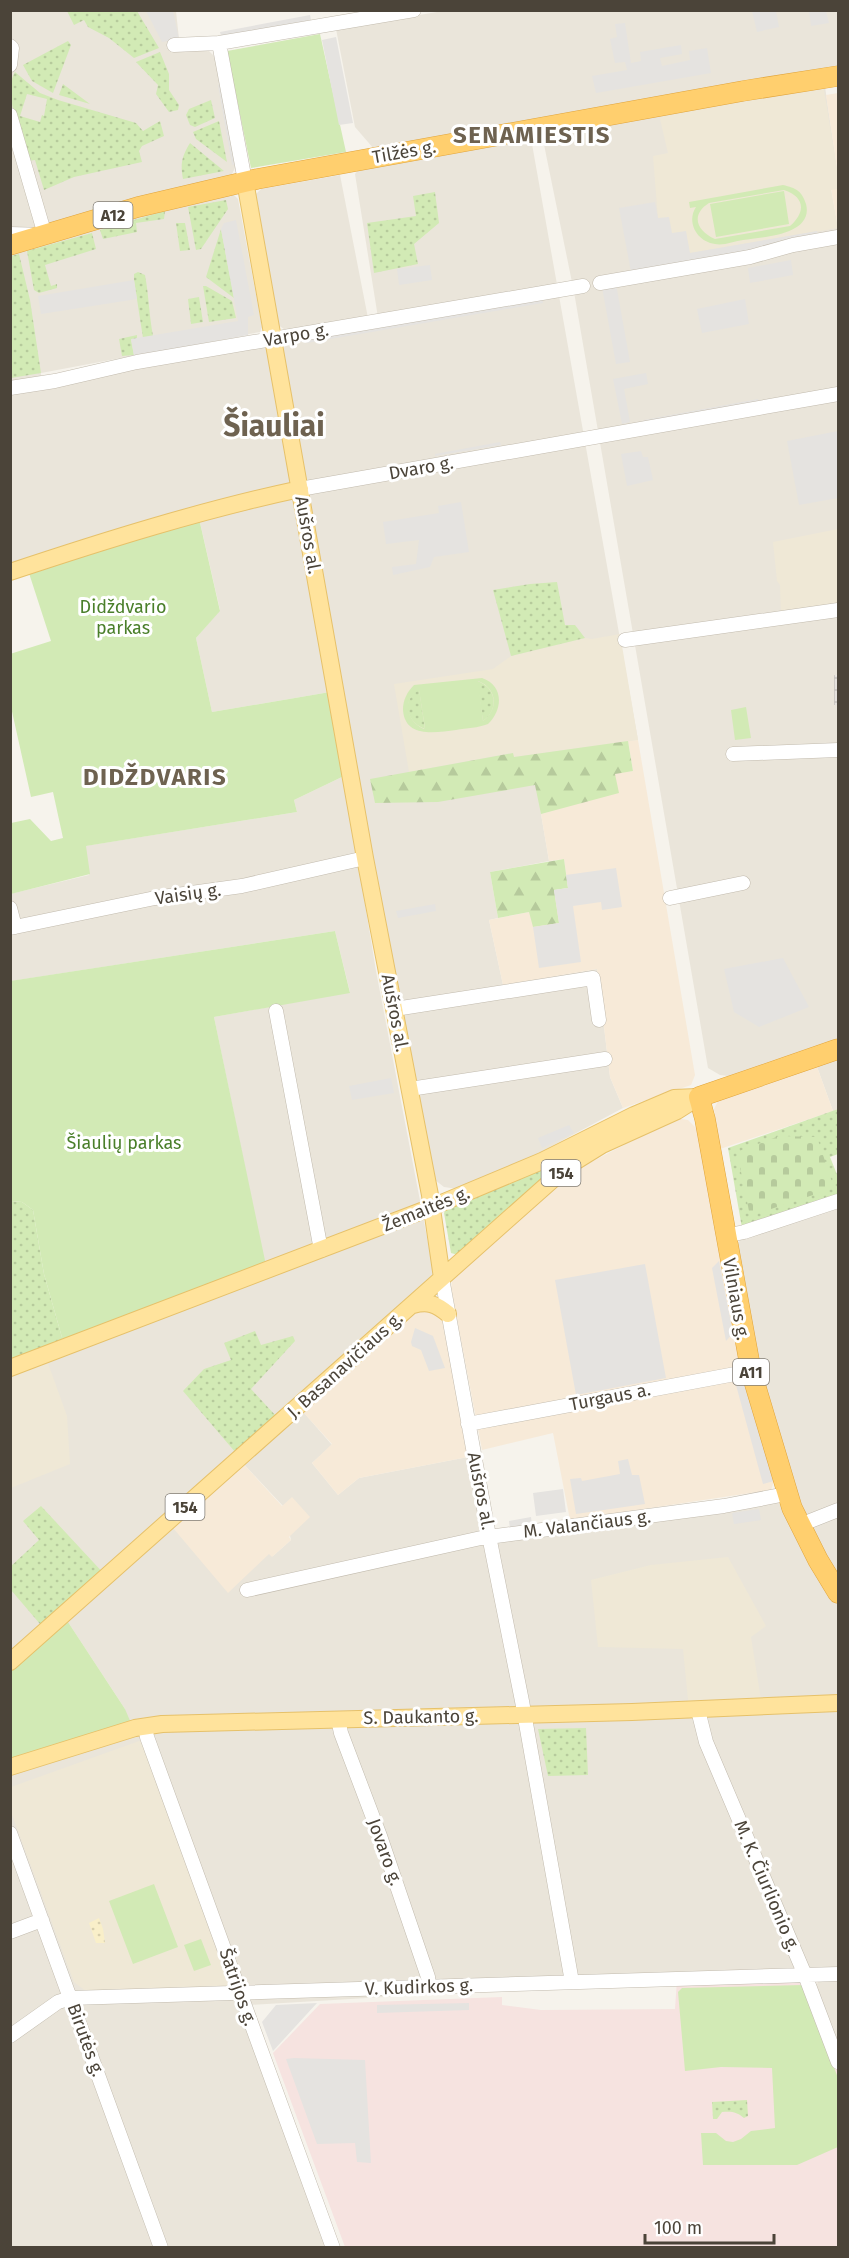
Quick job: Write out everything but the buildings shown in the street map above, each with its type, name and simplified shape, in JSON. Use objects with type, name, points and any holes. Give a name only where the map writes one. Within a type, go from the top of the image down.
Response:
[{"type":"highway","name":"Tilžės g.","points":[[10,245],[138,207],[245,181],[838,76]]},
{"type":"highway","name":"Žemaitės g.","points":[[699,1096],[838,1049]]},
{"type":"highway","name":"Vilniaus g.","points":[[699,1096],[751,1371],[786,1494],[800,1525],[838,1593]]},
{"type":"main road","name":"Aušros al.","points":[[245,181],[365,858],[426,1172],[442,1278]]},
{"type":"main road","name":"Dvaro g.","points":[[10,572],[226,506],[300,489]]},
{"type":"main road","name":"Žemaitės g.","points":[[10,1368],[432,1207],[542,1161],[634,1115],[674,1098],[699,1096]]},
{"type":"main road","name":"J. Basanavičiaus g.","points":[[10,1662],[568,1166],[602,1145],[677,1111],[699,1096]]},
{"type":"main road","points":[[426,1172],[441,1190],[453,1193],[471,1191]]},
{"type":"main road","points":[[413,1305],[424,1302],[435,1304],[448,1314]]},
{"type":"main road","name":"S. Daukanto g.","points":[[10,1767],[145,1726],[698,1710],[838,1703]]},
{"type":"street","points":[[174,45],[219,43],[353,15],[414,10]]},
{"type":"street","name":"Aušros al.","points":[[219,43],[245,181]]},
{"type":"street","points":[[10,46],[12,48],[10,65]]},
{"type":"street","points":[[10,115],[45,235],[10,234]]},
{"type":"street","points":[[600,283],[750,257],[838,237]]},
{"type":"street","name":"Varpo g.","points":[[10,388],[55,381],[137,362],[583,286]]},
{"type":"street","name":"Dvaro g.","points":[[300,489],[838,394]]},
{"type":"street","points":[[625,640],[838,610]]},
{"type":"street","points":[[733,754],[838,750]]},
{"type":"street","name":"Vaisių g.","points":[[13,927],[155,898],[242,886],[365,858]]},
{"type":"street","points":[[670,897],[743,882]]},
{"type":"street","points":[[10,908],[13,927]]},
{"type":"street","points":[[395,1010],[593,978],[599,1020]]},
{"type":"street","points":[[276,1011],[321,1250]]},
{"type":"street","points":[[410,1089],[605,1059]]},
{"type":"street","points":[[725,1236],[744,1232],[838,1201]]},
{"type":"street","name":"Aušros al.","points":[[442,1278],[572,1982]]},
{"type":"street","name":"Turgaus a.","points":[[468,1424],[751,1371]]},
{"type":"street","name":"M. Valančiaus g.","points":[[248,1590],[489,1536],[724,1506],[786,1494]]},
{"type":"street","points":[[800,1525],[838,1510]]},
{"type":"street","name":"M. K. Čiurlionio g.","points":[[698,1710],[706,1742],[805,1975],[838,2062]]},
{"type":"street","name":"Jovaro g.","points":[[338,1719],[341,1733],[390,1864],[429,1986]]},
{"type":"street","name":"Šatrijos g.","points":[[145,1726],[238,1992],[333,2247]]},
{"type":"street","name":"Birutės g.","points":[[10,1833],[161,2247]]},
{"type":"street","points":[[10,1932],[42,1920]]},
{"type":"street","name":"V. Kudirkos g.","points":[[10,2036],[58,2002],[70,1998],[838,1974]]},
{"type":"shaded area","points":[[449,10],[838,11],[838,70],[823,73],[838,175],[838,189],[831,190],[838,233],[838,675],[834,676],[834,705],[838,705],[838,1038],[728,1076],[720,1075],[708,1068],[574,292],[540,125],[374,149],[355,127],[336,29]]},
{"type":"shaded area","points":[[11,11],[176,11],[179,39],[187,51],[209,51],[215,57],[235,168],[232,174],[228,177],[11,234]]},
{"type":"shaded area","points":[[146,11],[173,11],[179,39],[162,42]]},
{"type":"shaded area","points":[[752,11],[776,11],[779,27],[757,32]]},
{"type":"shaded area","points":[[809,11],[826,11],[829,23],[811,26]]},
{"type":"shaded area","points":[[310,15],[311,20],[221,36],[220,32]]},
{"type":"shaded area","points":[[625,23],[631,63],[641,61],[640,52],[681,45],[682,54],[660,58],[662,66],[690,60],[689,51],[707,48],[711,73],[596,93],[592,76],[627,70],[625,62],[615,63],[610,39],[617,37],[615,24]]},
{"type":"shaded area","points":[[336,37],[353,123],[339,125],[322,40]]},
{"type":"shaded area","points":[[822,78],[838,175],[838,189],[831,190],[838,228],[690,253],[658,219],[653,156],[668,153],[657,106]]},
{"type":"shaded area","points":[[222,84],[236,164],[232,165],[218,85]]},
{"type":"shaded area","points":[[838,93],[838,175],[826,95]]},
{"type":"shaded area","points":[[526,138],[532,144],[638,740],[629,741],[619,793],[541,814],[549,861],[490,872],[498,918],[489,920],[503,985],[597,969],[610,1077],[623,1108],[535,1155],[457,1189],[444,1187],[435,1180],[428,1169],[283,348],[289,344],[380,330],[355,174],[360,168]]},
{"type":"shaded area","points":[[340,175],[368,318],[289,331],[278,325],[256,194],[261,189]]},
{"type":"shaded area","points":[[831,189],[838,189],[838,228]]},
{"type":"shaded area","points":[[233,194],[238,199],[262,327],[260,332],[41,373],[41,383],[272,340],[300,489],[11,572],[11,251],[178,203]]},
{"type":"shaded area","points":[[655,202],[658,218],[669,217],[672,233],[686,231],[690,253],[817,231],[819,239],[631,272],[619,208]]},
{"type":"shaded area","points":[[236,220],[254,315],[248,317],[248,335],[134,356],[131,339],[238,321],[221,229],[224,223]]},
{"type":"shaded area","points":[[791,260],[793,275],[750,283],[748,268]]},
{"type":"shaded area","points":[[430,265],[432,280],[399,285],[397,269]]},
{"type":"shaded area","points":[[134,280],[137,299],[41,314],[38,296]]},
{"type":"shaded area","points":[[616,284],[630,362],[616,364],[602,287]]},
{"type":"shaded area","points":[[542,298],[543,303],[307,343],[306,338]]},
{"type":"shaded area","points":[[745,299],[749,324],[702,333],[697,309]]},
{"type":"shaded area","points":[[646,373],[648,384],[624,389],[630,422],[622,424],[613,379]]},
{"type":"shaded area","points":[[758,399],[760,404],[644,426],[644,420]]},
{"type":"shaded area","points":[[838,431],[838,498],[799,505],[787,441]]},
{"type":"shaded area","points":[[500,442],[501,445],[435,456],[435,454]]},
{"type":"shaded area","points":[[641,451],[643,457],[648,457],[653,480],[627,486],[621,454]]},
{"type":"shaded area","points":[[294,499],[330,692],[212,712],[196,638],[220,610],[199,518]]},
{"type":"shaded area","points":[[461,502],[469,552],[434,557],[430,567],[393,575],[392,567],[416,564],[419,540],[386,544],[383,522],[439,513],[438,506]]},
{"type":"shaded area","points":[[838,529],[838,610],[781,618],[780,585],[777,581],[773,542]]},
{"type":"shaded area","points":[[620,634],[638,740],[514,757],[512,753],[409,772],[394,684],[493,669],[511,656],[585,638]]},
{"type":"shaded area","points":[[834,675],[838,676],[838,705],[834,705]]},
{"type":"shaded area","points":[[638,740],[695,1075],[691,1085],[623,1108],[610,1077],[597,969],[503,985],[489,920],[529,912],[568,887],[564,859],[549,861],[541,814],[554,810],[615,773],[633,771],[628,741]]},
{"type":"shaded area","points":[[344,776],[376,971],[436,1284],[299,1407],[332,1445],[312,1463],[338,1495],[359,1478],[468,1457],[522,1720],[838,1711],[838,1974],[705,1978],[249,2005],[333,2247],[11,2247],[11,1761],[125,1709],[64,1616],[11,1662],[11,1368],[266,1270],[214,1017],[350,992],[335,931],[11,981],[10,894],[89,875],[85,846],[297,812],[294,800]],"holes":[[[239,1459],[283,1506],[291,1540],[273,1556],[270,1554]]]},
{"type":"shaded area","points":[[616,868],[622,907],[602,910],[601,902],[573,906],[581,962],[539,968],[533,927],[559,923],[554,890],[568,888],[566,875]]},
{"type":"shaded area","points":[[435,904],[436,911],[398,918],[396,911]]},
{"type":"shaded area","points":[[783,958],[809,1007],[759,1027],[734,1012],[724,969]]},
{"type":"shaded area","points":[[838,1056],[838,1109],[833,1111],[816,1064]]},
{"type":"shaded area","points":[[816,1064],[833,1111],[720,1149],[714,1109],[719,1099]]},
{"type":"shaded area","points":[[391,1078],[394,1093],[352,1100],[349,1086]]},
{"type":"shaded area","points":[[676,1118],[688,1120],[696,1128],[734,1332],[774,1481],[771,1490],[570,1520],[553,1433],[482,1450],[451,1288],[452,1281],[457,1273],[574,1171]]},
{"type":"shaded area","points":[[569,1125],[574,1133],[542,1148],[538,1138]]},
{"type":"shaded area","points":[[838,1204],[838,1579],[808,1529],[785,1466],[750,1329],[736,1245],[743,1237]]},
{"type":"shaded area","points":[[719,1261],[733,1333],[726,1341],[712,1268]]},
{"type":"shaded area","points":[[645,1264],[666,1378],[576,1395],[555,1280]]},
{"type":"shaded area","points":[[421,1307],[443,1318],[468,1457],[359,1478],[338,1495],[312,1463],[332,1444],[302,1411]]},
{"type":"shaded area","points":[[415,1328],[433,1336],[445,1368],[429,1371],[421,1350],[412,1346]]},
{"type":"shaded area","points":[[45,1355],[67,1416],[70,1464],[11,1488],[11,1368]]},
{"type":"shaded area","points":[[747,1382],[774,1481],[763,1484],[736,1385]]},
{"type":"shaded area","points":[[239,1459],[282,1506],[292,1497],[310,1517],[289,1537],[291,1540],[272,1557],[269,1554],[228,1593],[168,1522]]},
{"type":"shaded area","points":[[628,1459],[632,1475],[639,1475],[645,1504],[576,1514],[570,1479],[581,1478],[582,1481],[620,1474],[618,1461]]},
{"type":"shaded area","points":[[563,1489],[566,1512],[536,1516],[533,1493]]},
{"type":"shaded area","points":[[769,1497],[780,1504],[797,1539],[838,1606],[838,1700],[524,1715],[489,1536]]},
{"type":"shaded area","points":[[759,1509],[761,1520],[734,1524],[732,1513]]},
{"type":"shaded area","points":[[531,1517],[532,1525],[510,1529],[509,1521]]},
{"type":"shaded area","points":[[728,1557],[766,1626],[751,1637],[762,1706],[689,1710],[683,1649],[598,1647],[591,1580],[651,1565]]},
{"type":"shaded area","points":[[142,1740],[229,1976],[227,1986],[87,1992],[74,1982],[11,1812],[11,1787]]},
{"type":"shaded area","points":[[805,1975],[838,2062],[838,2247],[345,2247],[273,2053],[320,2004],[502,1997],[502,2005],[541,2010],[675,2009],[677,1980]]},
{"type":"shaded area","points":[[838,1979],[838,2054],[815,1986],[820,1980]]},
{"type":"shaded area","points":[[317,2003],[273,2051],[262,2022],[276,2005]]},
{"type":"shaded area","points":[[469,2003],[469,2010],[377,2013],[377,2005]]},
{"type":"shaded area","points":[[286,2059],[365,2060],[371,2163],[357,2162],[355,2143],[317,2144]]},
{"type":"green space","points":[[67,11],[137,11],[159,48],[134,58],[109,38],[88,27],[84,20],[74,25]]},
{"type":"green space","points":[[320,34],[346,152],[251,168],[227,51]]},
{"type":"green space","points":[[68,41],[71,45],[53,93],[32,81],[23,65]]},
{"type":"green space","points":[[160,52],[169,74],[169,90],[179,105],[178,110],[169,112],[156,94],[158,85],[136,62]]},
{"type":"green space","points":[[15,72],[40,93],[136,123],[143,131],[160,121],[164,136],[142,146],[139,151],[142,162],[74,177],[44,190],[35,160],[28,161],[18,128],[12,103],[12,80]],"holes":[[[27,94],[47,99],[44,116],[42,115],[40,122],[20,116]]]},
{"type":"green space","points":[[63,84],[90,104],[59,95]]},
{"type":"green space","points":[[211,100],[215,118],[195,127],[190,125],[186,115],[189,109]]},
{"type":"green space","points":[[219,121],[227,162],[196,139],[193,132]]},
{"type":"green space","points":[[190,143],[224,171],[183,179],[182,160]]},
{"type":"green space","points":[[783,185],[800,193],[806,204],[806,214],[795,228],[785,232],[718,244],[709,242],[698,235],[692,219],[696,207],[690,208],[689,202]],"holes":[[[784,190],[799,201],[801,210],[790,226],[715,239],[704,232],[698,222],[699,213],[709,203]]]},
{"type":"green space","points":[[784,191],[789,224],[716,237],[710,204]]},
{"type":"green space","points":[[435,192],[439,223],[414,244],[418,264],[374,273],[367,223],[416,216],[413,196]]},
{"type":"green space","points":[[226,200],[228,209],[201,249],[196,250],[188,207]]},
{"type":"green space","points":[[165,211],[164,219],[136,223],[137,232],[103,239],[100,230]]},
{"type":"green space","points":[[176,223],[185,223],[190,250],[180,251]]},
{"type":"green space","points":[[221,229],[234,298],[206,277]]},
{"type":"green space","points":[[92,233],[96,249],[45,265],[51,286],[57,284],[57,288],[39,293],[34,290],[27,251]]},
{"type":"green space","points":[[19,254],[30,300],[41,373],[11,378],[11,256]]},
{"type":"green space","points":[[138,272],[145,275],[153,336],[143,338],[134,280],[134,274]]},
{"type":"green space","points":[[203,286],[232,301],[236,318],[209,322]]},
{"type":"green space","points":[[199,297],[203,322],[191,324],[188,299]]},
{"type":"green space","points":[[137,335],[137,339],[131,340],[134,355],[122,356],[119,339]]},
{"type":"green space","name":"Didždvario parkas","points":[[198,514],[220,611],[196,638],[212,712],[330,692],[344,776],[294,800],[297,812],[86,846],[90,874],[11,894],[11,823],[30,819],[51,841],[63,838],[53,792],[31,797],[11,707],[10,654],[51,641],[27,567]]},
{"type":"green space","points":[[557,582],[565,625],[575,625],[585,638],[511,656],[493,590]]},
{"type":"green space","points":[[482,678],[489,681],[498,692],[498,705],[488,724],[448,731],[423,732],[409,726],[403,710],[406,696],[414,685]],"holes":[[[478,681],[489,689],[494,699],[492,711],[483,721]],[[419,690],[425,728],[424,729],[418,726],[408,711],[410,699]]]},
{"type":"green space","points":[[477,681],[489,688],[494,699],[492,711],[483,721]]},
{"type":"green space","points":[[419,689],[425,729],[414,721],[408,711],[409,699]]},
{"type":"green space","points":[[746,707],[751,738],[735,740],[731,710]]},
{"type":"green space","points":[[628,741],[633,771],[615,774],[619,793],[541,814],[535,785],[438,802],[375,803],[370,779],[513,753],[514,757]]},
{"type":"green space","points":[[564,859],[568,888],[554,890],[559,923],[533,927],[529,912],[498,918],[490,872]]},
{"type":"green space","name":"Šiaulių parkas","points":[[335,931],[350,993],[214,1017],[267,1270],[63,1341],[44,1274],[33,1210],[22,1202],[11,1201],[10,981]]},
{"type":"green space","points":[[838,1109],[838,1154],[830,1157],[838,1177],[838,1195],[742,1228],[728,1148]]},
{"type":"green space","points":[[779,1136],[817,1137],[834,1188],[750,1216],[737,1152]]},
{"type":"green space","points":[[564,1159],[458,1255],[451,1253],[444,1213],[447,1207]]},
{"type":"green space","points":[[11,1201],[22,1202],[33,1210],[44,1274],[63,1341],[11,1361]]},
{"type":"green space","points":[[255,1331],[261,1345],[293,1336],[295,1341],[251,1389],[276,1416],[236,1453],[183,1391],[204,1369],[231,1360],[224,1343]]},
{"type":"green space","points":[[41,1506],[107,1577],[46,1631],[11,1590],[10,1567],[39,1540],[23,1521]]},
{"type":"green space","points":[[68,1622],[125,1709],[131,1723],[11,1761],[10,1671]]},
{"type":"green space","points":[[586,1728],[588,1775],[548,1776],[538,1729]]},
{"type":"green space","points":[[154,1884],[178,1947],[133,1964],[109,1901]]},
{"type":"green space","points":[[201,1939],[211,1965],[194,1971],[184,1945]]},
{"type":"green space","points":[[803,1985],[838,2078],[838,2147],[797,2165],[703,2165],[701,2133],[716,2133],[726,2141],[733,2142],[751,2131],[775,2128],[772,2068],[721,2067],[685,2071],[678,1992],[682,1988]]},
{"type":"green space","points":[[747,2100],[748,2116],[744,2118],[734,2112],[722,2112],[717,2119],[713,2119],[712,2102]]},
{"type":"sand","points":[[99,1918],[105,1943],[96,1943],[89,1923]]},
{"type":"district","name":"SENAMIESTIS","points":[[532,135]]},
{"type":"district","name":"Šiauliai","points":[[274,426]]},
{"type":"district","name":"DIDŽDVARIS","points":[[155,777]]}]
